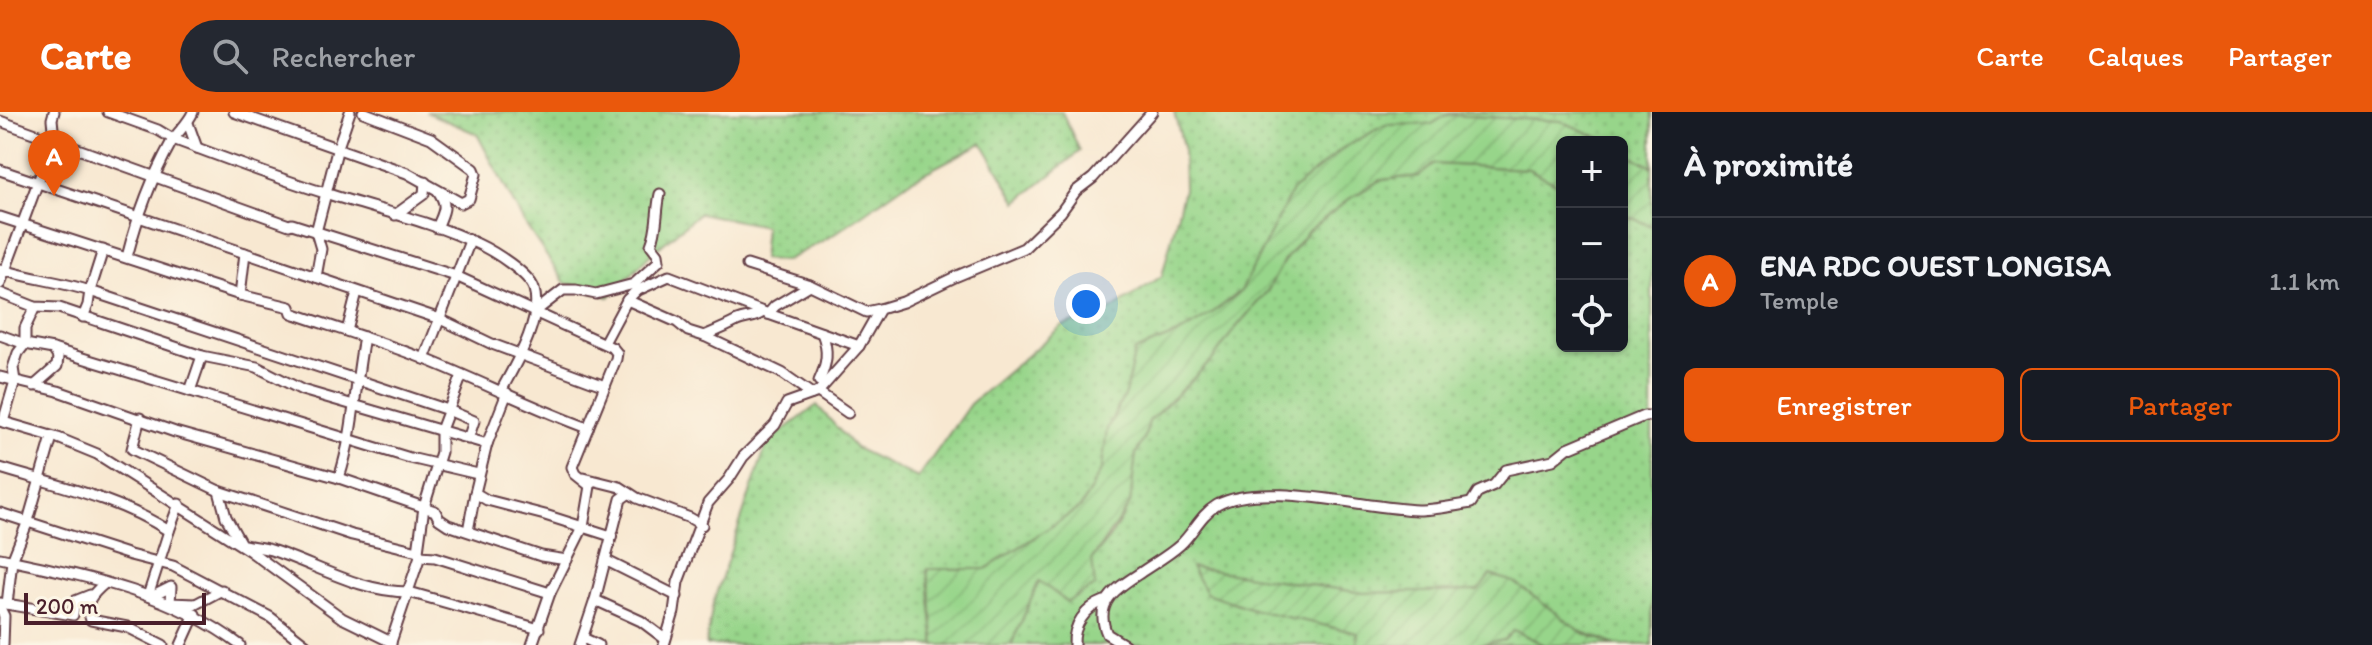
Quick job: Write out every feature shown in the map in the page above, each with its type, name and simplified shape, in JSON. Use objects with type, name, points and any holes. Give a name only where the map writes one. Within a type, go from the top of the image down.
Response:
[{"type":"street","points":[[0,284],[2,270],[54,139],[54,112]]},
{"type":"street","points":[[108,112],[326,194],[470,241],[501,257],[532,284],[536,311],[487,444],[468,531]]},
{"type":"street","points":[[127,257],[138,216],[155,177],[173,139],[188,123],[193,112]]},
{"type":"street","points":[[234,112],[338,147],[425,182],[464,203],[469,199],[476,171],[431,138],[363,112]]},
{"type":"street","points":[[316,277],[321,249],[316,232],[350,112]]},
{"type":"street","points":[[747,265],[810,285],[866,312],[903,302],[1024,248],[1152,112]]},
{"type":"street","points":[[0,121],[289,225],[456,276],[604,343],[617,353],[572,467],[575,474],[590,486],[583,527],[550,593],[532,645]]},
{"type":"street","points":[[188,123],[197,148]]},
{"type":"street","points":[[0,170],[440,319],[520,355],[605,386]]},
{"type":"street","points":[[395,215],[424,194],[425,182]]},
{"type":"street","points":[[437,190],[445,201],[437,228]]},
{"type":"street","points":[[604,343],[627,300],[659,261],[651,245],[660,194]]},
{"type":"street","points":[[0,217],[240,295],[290,307],[292,313],[424,359],[546,413],[588,428]]},
{"type":"street","points":[[424,359],[470,241]]},
{"type":"street","points":[[83,317],[103,250]]},
{"type":"street","points":[[240,295],[245,253]]},
{"type":"street","points":[[2,270],[32,279],[60,281],[448,410],[474,421],[468,439]]},
{"type":"street","points":[[536,311],[563,290],[596,294],[636,287],[669,276],[859,346]]},
{"type":"street","points":[[704,336],[739,320],[753,319],[810,285]]},
{"type":"street","points":[[347,331],[357,292]]},
{"type":"street","points":[[0,293],[35,307],[59,308],[202,356],[257,367],[302,390],[487,444]]},
{"type":"street","points":[[627,300],[782,373],[848,413]]},
{"type":"street","points":[[35,307],[25,328],[25,344],[13,368],[15,381],[1,421],[97,454],[241,544],[342,618],[391,643],[419,554],[424,507],[442,445],[441,430],[462,375]]},
{"type":"street","points":[[595,600],[641,621],[664,642],[681,572],[702,525],[708,503],[743,457],[775,425],[787,403],[813,392],[859,346],[880,309]]},
{"type":"street","points":[[813,392],[826,367],[828,347],[822,333]]},
{"type":"street","points":[[0,335],[438,465],[478,474]]},
{"type":"street","points":[[339,478],[348,451],[364,337]]},
{"type":"street","points":[[34,386],[57,366],[58,357],[53,349]]},
{"type":"street","points":[[190,391],[202,356]]},
{"type":"street","points":[[0,377],[140,418],[175,432],[339,478],[437,512],[442,522],[541,556],[567,560]]},
{"type":"street","points":[[819,381],[831,377]]},
{"type":"street","points":[[1074,645],[1074,632],[1091,606],[1104,601],[1125,582],[1180,545],[1199,519],[1217,505],[1239,496],[1288,496],[1419,510],[1471,503],[1478,492],[1494,485],[1506,470],[1553,460],[1568,448],[1644,416],[1652,416]]},
{"type":"street","points":[[140,418],[133,451],[219,491],[352,535],[550,593]]},
{"type":"street","points":[[2,644],[2,605],[12,561],[28,521],[52,437]]},
{"type":"street","points":[[0,468],[133,513],[169,531]]},
{"type":"street","points":[[580,478],[620,487],[628,494],[702,525]]},
{"type":"street","points":[[219,491],[226,517],[241,544],[273,551],[361,586],[409,592],[539,629]]},
{"type":"street","points":[[475,493],[487,500],[611,536]]},
{"type":"street","points":[[598,645],[582,642],[621,499],[628,494]]},
{"type":"street","points":[[149,596],[179,504]]},
{"type":"street","points":[[0,513],[173,566],[270,617],[306,645]]},
{"type":"street","points":[[0,558],[105,583],[192,610],[240,645]]},
{"type":"street","points":[[605,560],[677,596]]},
{"type":"street","points":[[2,605],[73,615],[75,601],[90,595],[105,583]]},
{"type":"street","points":[[149,596],[171,587],[170,603]]},
{"type":"street","points":[[181,645],[192,610],[222,590]]},
{"type":"street","points":[[90,595],[87,609],[91,620],[127,627],[163,645]]},
{"type":"street","points":[[1104,601],[1103,625],[1107,634],[1114,642],[1125,645]]},
{"type":"green space","points":[[426,112],[1062,112],[1080,151],[1017,202],[982,143],[911,180],[830,237],[785,261],[762,259],[765,226],[699,213],[648,257],[609,297],[565,283],[523,221],[477,134]]},
{"type":"green space","points":[[1174,112],[1652,112],[1652,167],[1628,153],[1628,136],[1595,136],[1560,121],[1447,115],[1432,124],[1385,126],[1343,148],[1292,191],[1242,291],[1180,333],[1135,351],[1125,394],[1107,429],[1102,469],[1081,507],[986,569],[927,569],[935,645],[706,645],[713,603],[767,443],[817,405],[855,448],[918,478],[970,404],[1062,326],[1109,311],[1162,276],[1184,189],[1183,146]]},
{"type":"green space","points":[[1447,115],[1561,121],[1595,136],[1556,136],[1556,183],[1529,169],[1434,164],[1419,176],[1380,180],[1349,199],[1308,231],[1283,262],[1268,290],[1212,360],[1149,421],[1136,453],[1130,504],[1092,559],[1095,586],[1067,602],[1039,581],[1011,645],[935,645],[927,569],[986,569],[1081,507],[1102,469],[1107,429],[1125,394],[1135,351],[1180,333],[1241,291],[1292,191],[1343,148],[1385,125],[1432,124]]},
{"type":"green space","points":[[1628,153],[1652,167],[1652,226],[1628,216]]},
{"type":"green space","points":[[1434,164],[1529,169],[1556,183],[1556,352],[1628,352],[1628,216],[1652,226],[1652,645],[1616,645],[1478,591],[1363,593],[1192,568],[1206,593],[1256,610],[1359,633],[1357,645],[1011,645],[1039,581],[1092,559],[1111,536],[1130,504],[1136,453],[1149,421],[1212,360],[1268,290],[1283,262],[1308,231],[1349,199],[1381,180],[1419,176]]},
{"type":"green space","points":[[1191,567],[1363,593],[1478,591],[1490,575],[1514,582],[1583,633],[1615,645],[1545,645],[1514,630],[1504,640],[1474,645],[1357,645],[1358,633],[1256,610],[1206,593]]},
{"type":"green space","points":[[1514,630],[1545,645],[1474,645],[1504,640]]},
{"type":"place","name":"ENA RDC OUEST LONGISA","points":[[54,196]]}]
